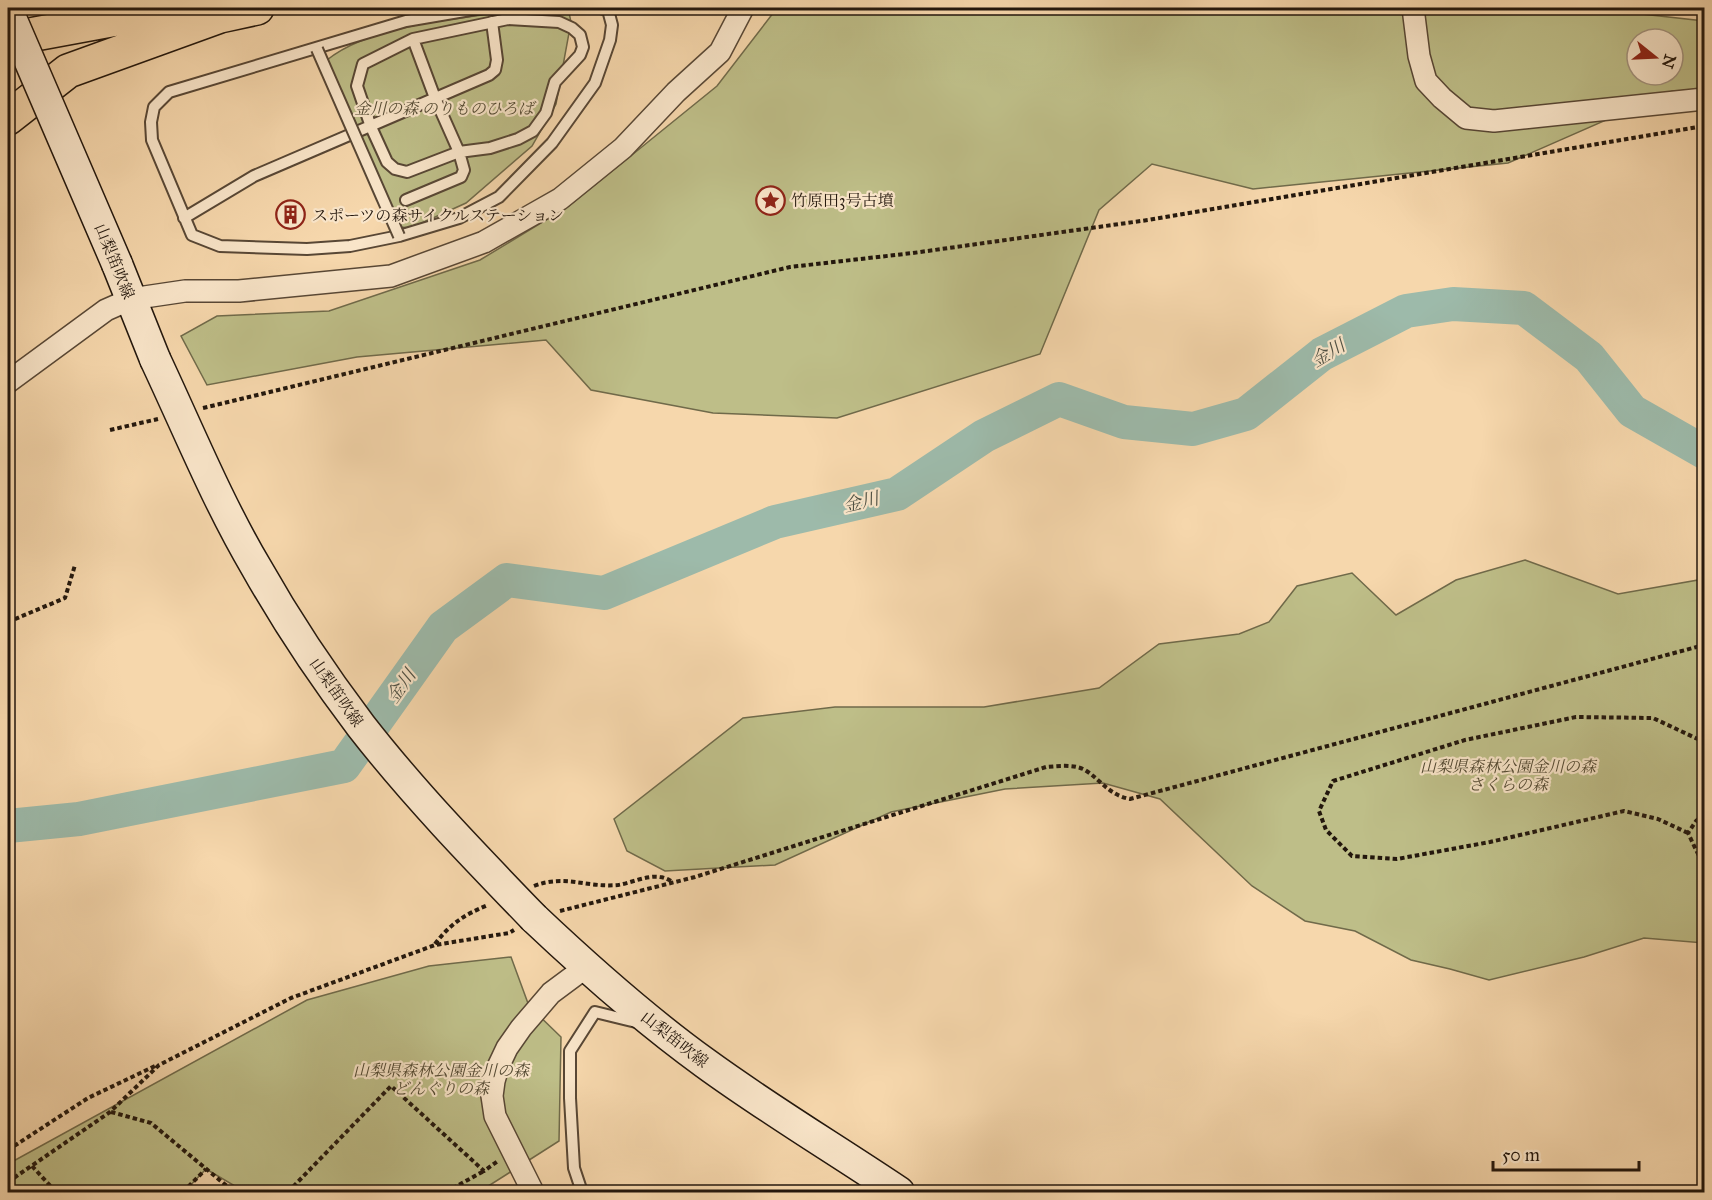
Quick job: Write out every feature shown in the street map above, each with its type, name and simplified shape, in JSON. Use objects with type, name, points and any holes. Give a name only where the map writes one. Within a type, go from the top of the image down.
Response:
[{"type":"highway","points":[[8,11],[23,8]]},
{"type":"highway","points":[[8,39],[176,8]]},
{"type":"highway","points":[[8,118],[68,72],[220,16],[257,8]]},
{"type":"main road","name":"山梨笛吹線","points":[[8,11],[117,264],[155,359],[226,514],[298,637],[361,725],[409,784],[534,918],[586,966],[656,1026],[714,1069],[899,1192]]},
{"type":"street","points":[[8,382],[106,310],[131,299],[185,291],[239,291],[391,276],[484,242],[560,199],[623,148],[676,92],[720,52],[743,8]]},
{"type":"street","points":[[1413,8],[1419,56],[1425,81],[1466,118],[1494,121],[1704,99]]},
{"type":"street","points":[[533,1192],[495,1116],[492,1096],[498,1067],[507,1048],[521,1028],[551,993],[586,966]]},
{"type":"lane","points":[[496,8],[482,8],[406,21],[169,93],[154,107],[151,122],[152,140],[192,235],[220,246],[318,248],[350,246],[399,236],[459,218],[499,196],[552,143],[595,83],[610,40],[612,25],[608,10],[600,8]]},
{"type":"lane","points":[[508,19],[559,22],[580,35],[583,47],[580,55],[555,82],[546,113],[533,131],[518,139],[490,148],[459,152],[407,172],[395,169],[387,162],[371,127],[357,86],[363,64],[413,39],[492,22],[508,19]]},
{"type":"lane","points":[[184,218],[254,176],[489,75],[495,70],[497,60],[492,22]]},
{"type":"lane","points":[[406,200],[461,177],[464,170],[459,152],[435,98],[413,39]]},
{"type":"lane","points":[[317,49],[399,236]]},
{"type":"lane","points":[[582,1192],[574,1168],[570,1051],[595,1012],[656,1026]]},
{"type":"path","points":[[201,408],[790,267],[913,253],[1148,220],[1704,126]]},
{"type":"path","points":[[110,430],[167,416]]},
{"type":"path","points":[[8,622],[65,598],[75,565]]},
{"type":"path","points":[[8,1150],[88,1098],[291,998],[435,945],[509,933],[534,918],[674,882],[1047,767],[1073,766],[1085,770],[1118,797],[1130,799],[1704,645]]},
{"type":"path","points":[[1704,742],[1653,718],[1576,717],[1465,740],[1333,781],[1319,811],[1326,830],[1352,855],[1397,858],[1490,842],[1624,811],[1658,819],[1688,833],[1704,862]]},
{"type":"path","points":[[1688,833],[1696,820],[1704,814]]},
{"type":"path","points":[[528,889],[548,881],[564,880],[597,885],[617,885],[659,876],[674,882]]},
{"type":"path","points":[[435,945],[447,928],[489,905]]},
{"type":"path","points":[[8,1182],[110,1112],[159,1065]]},
{"type":"path","points":[[288,1192],[391,1086],[484,1171]]},
{"type":"path","points":[[110,1112],[151,1124],[234,1192]]},
{"type":"path","points":[[446,1192],[484,1171],[513,1150]]},
{"type":"path","points":[[32,1166],[56,1192]]},
{"type":"path","points":[[183,1192],[206,1169]]},
{"type":"green space","name":"金川の森 のりものひろば","points":[[544,8],[568,8],[571,22],[556,104],[532,146],[466,203],[411,228],[400,227],[327,60],[347,47],[400,29],[431,22]]},
{"type":"green space","points":[[777,8],[1588,8],[1704,21],[1704,90],[1672,91],[1508,163],[1253,189],[1152,164],[1099,210],[1040,354],[837,418],[713,413],[591,390],[546,340],[357,357],[207,385],[181,336],[217,316],[329,311],[480,260],[569,206],[717,86]]},
{"type":"green space","name":"山梨県森林公園金川の森 さくらの森","points":[[1525,560],[1618,594],[1704,579],[1704,943],[1644,938],[1584,957],[1489,980],[1411,960],[1355,931],[1305,921],[1252,886],[1160,799],[1103,783],[1005,789],[891,812],[775,865],[665,871],[627,851],[614,819],[743,718],[835,707],[984,707],[1099,688],[1159,644],[1239,634],[1269,622],[1297,586],[1352,573],[1396,615],[1456,580]]},
{"type":"green space","name":"山梨県森林公園金川の森 どんぐりの森","points":[[511,957],[529,1006],[561,1037],[559,1141],[479,1192],[245,1192],[206,1169],[184,1192],[8,1192],[8,1164],[307,1000],[429,966]]},
{"type":"waterway","name":"金川","points":[[8,826],[79,819],[344,766],[443,627],[507,580],[604,593],[775,522],[897,494],[984,436],[1059,399],[1124,422],[1193,429],[1246,414],[1322,354],[1406,311],[1453,304],[1524,308],[1589,357],[1632,411],[1704,452]]},
{"type":"place","name":"竹原田3号古墳","points":[[770,200]]},
{"type":"place","name":"スポーツの森サイクルステーション","points":[[291,215]]}]
